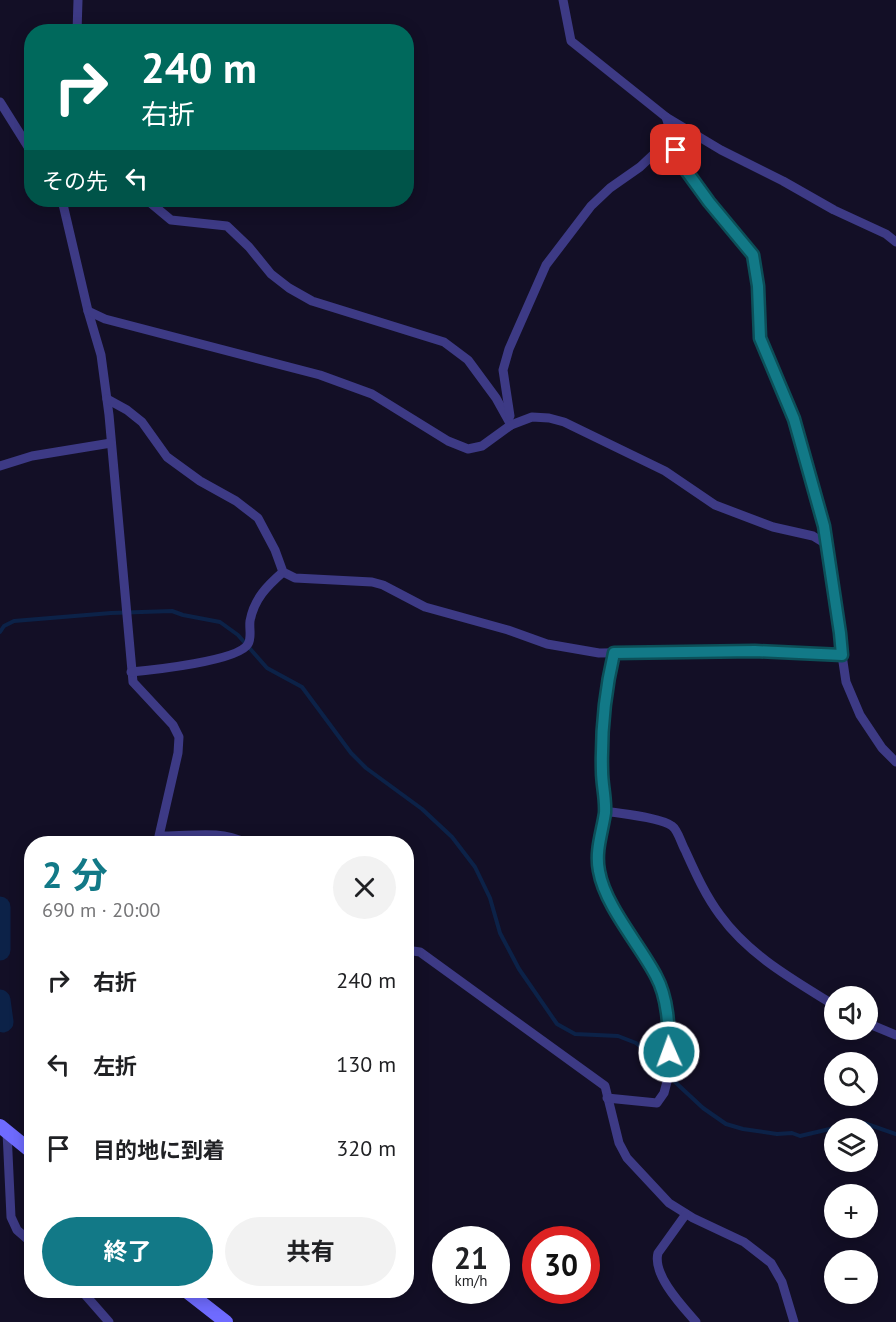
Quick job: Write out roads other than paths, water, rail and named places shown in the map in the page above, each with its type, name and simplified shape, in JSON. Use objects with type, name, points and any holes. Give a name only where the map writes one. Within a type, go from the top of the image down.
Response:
[{"type":"main road","points":[[3,1129],[24,1146]]},
{"type":"main road","points":[[195,1298],[226,1322]]},
{"type":"street","points":[[77,24],[78,0]]},
{"type":"street","points":[[563,0],[571,41],[664,113],[680,162],[709,202],[753,255],[758,286],[760,338],[794,419],[824,526],[846,682],[860,715],[882,748],[896,762]]},
{"type":"street","points":[[0,102],[24,140]]},
{"type":"street","points":[[666,117],[721,150],[834,210],[886,234],[896,242]]},
{"type":"street","points":[[511,424],[503,370],[509,350],[546,265],[591,206],[610,188],[640,167],[672,137]]},
{"type":"street","points":[[64,207],[88,311],[101,355],[133,682],[174,725],[179,737],[178,753],[159,836],[213,833],[227,836]]},
{"type":"street","points":[[155,207],[171,220],[227,226],[249,247],[271,274],[312,301],[444,342],[468,360],[496,398],[511,424]]},
{"type":"street","points":[[88,311],[105,320],[320,375],[362,390],[448,441],[468,449],[482,446],[511,424],[532,417],[564,422],[665,471],[715,505],[773,527],[813,536],[826,544]]},
{"type":"street","points":[[107,399],[142,422],[167,457],[200,481],[236,501],[258,518],[275,550],[283,572],[295,578],[383,585],[425,607],[508,630],[547,644],[599,653],[755,651],[842,655]]},
{"type":"street","points":[[0,466],[32,456],[111,443]]},
{"type":"street","points":[[131,672],[176,667],[244,650],[250,642],[250,621],[256,603],[266,587],[283,572]]},
{"type":"street","points":[[607,1098],[657,1103],[664,1093],[669,1074],[669,1029],[656,976],[610,900],[599,872],[598,842],[605,811],[602,772],[604,730],[608,679],[614,653]]},
{"type":"street","points":[[605,811],[648,818],[673,826],[713,904],[743,943],[782,973],[824,999]]},
{"type":"street","points":[[414,951],[420,952],[604,1086],[619,1143],[627,1158],[663,1197],[687,1214],[744,1242],[771,1263],[782,1282],[794,1322]]},
{"type":"street","points":[[878,1028],[896,1035]]},
{"type":"street","points":[[3,1129],[11,1217],[17,1230],[24,1236]]},
{"type":"street","points":[[687,1214],[658,1253],[657,1259],[663,1278],[680,1304],[696,1322]]},
{"type":"street","points":[[88,1298],[109,1322]]},
{"type":"waterway","points":[[0,632],[4,626],[14,621],[111,613],[172,611],[220,622],[238,635],[267,668],[302,687],[351,753],[366,768],[422,809],[452,837],[475,867],[490,898],[500,933],[519,969],[557,1024],[575,1034],[618,1036],[636,1043],[703,1108],[726,1124],[743,1129],[777,1134],[792,1133],[800,1136],[824,1130]]},
{"type":"waterway","points":[[0,907],[0,950]]},
{"type":"waterway","points":[[0,1000],[3,1022]]},
{"type":"waterway","points":[[878,1128],[896,1134]]}]
